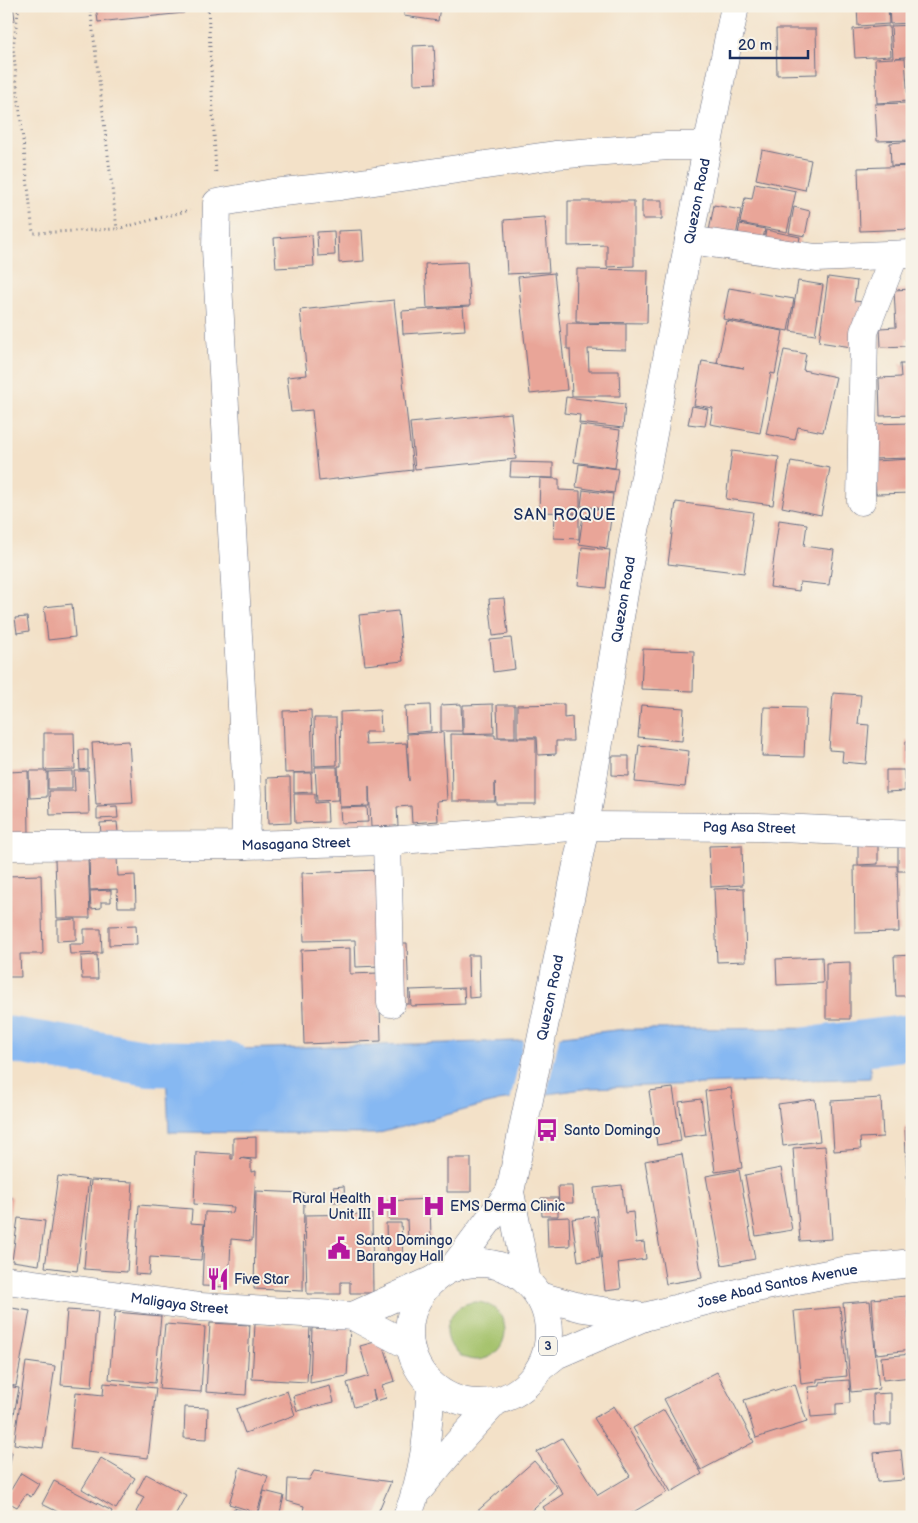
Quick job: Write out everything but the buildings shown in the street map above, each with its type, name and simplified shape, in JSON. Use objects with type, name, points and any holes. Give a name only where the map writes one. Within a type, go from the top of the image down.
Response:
[{"type":"main road","name":"Quezon Road","points":[[533,1289],[510,1192],[585,826],[629,563],[735,6]]},
{"type":"main road","points":[[245,845],[247,794],[216,258],[217,203],[273,193],[349,185],[555,155],[668,146],[708,146]]},
{"type":"main road","points":[[690,240],[816,258],[903,255],[864,332],[861,501]]},
{"type":"main road","name":"Masagana Street","points":[[6,846],[245,845],[387,841],[585,826]]},
{"type":"main road","name":"Pag Asa Street","points":[[585,826],[759,827],[912,834]]},
{"type":"main road","points":[[387,841],[391,1003]]},
{"type":"main road","name":"Quezon Road","points":[[443,1274],[510,1192]]},
{"type":"main road","name":"3","points":[[472,1263],[492,1264],[511,1271],[533,1289],[546,1312],[549,1331],[548,1349],[541,1367],[529,1382],[514,1394],[495,1402],[472,1403],[450,1398],[431,1385],[421,1373],[414,1360],[408,1328],[412,1310],[421,1293],[443,1274],[472,1263]]},
{"type":"main road","name":"Jose Abad Santos Avenue","points":[[541,1367],[556,1355],[644,1317],[756,1288],[848,1270],[912,1263]]},
{"type":"main road","name":"Maligaya Street","points":[[353,1316],[443,1274]]},
{"type":"main road","name":"Maligaya Street","points":[[6,1280],[200,1307],[353,1316],[410,1346]]},
{"type":"main road","name":"Jose Abad Santos Avenue","points":[[533,1289],[583,1308],[644,1317]]},
{"type":"main road","name":"3","points":[[407,1517],[417,1492],[428,1438],[431,1385]]},
{"type":"main road","name":"3","points":[[417,1492],[454,1446],[495,1402]]},
{"type":"path","points":[[19,6],[13,47],[33,233],[117,229],[217,203],[208,6]]},
{"type":"path","points":[[90,6],[117,229]]},
{"type":"green space","points":[[476,1302],[487,1304],[500,1315],[505,1331],[503,1342],[492,1355],[476,1360],[465,1358],[452,1347],[447,1331],[449,1320],[460,1307]]},
{"type":"water","points":[[872,1028],[870,1078],[590,1088],[498,1101],[376,1134],[169,1132],[165,1051],[518,1041],[625,1029]]},
{"type":"pier","points":[[560,1034],[546,1097],[510,1102],[524,1038]]},
{"type":"waterway","points":[[808,1050],[912,1037]]},
{"type":"waterway","points":[[6,1039],[150,1063],[229,1065]]},
{"type":"place","name":"Santo Domingo","points":[[547,1130]]},
{"type":"place","name":"Rural Health Unit III","points":[[387,1206]]},
{"type":"place","name":"EMS Derma Clinic","points":[[434,1206]]},
{"type":"place","name":"Santo Domingo Barangay Hall","points":[[339,1248]]},
{"type":"place","name":"Five Star","points":[[218,1279]]},
{"type":"district","name":"SAN ROQUE","points":[[565,515]]}]
